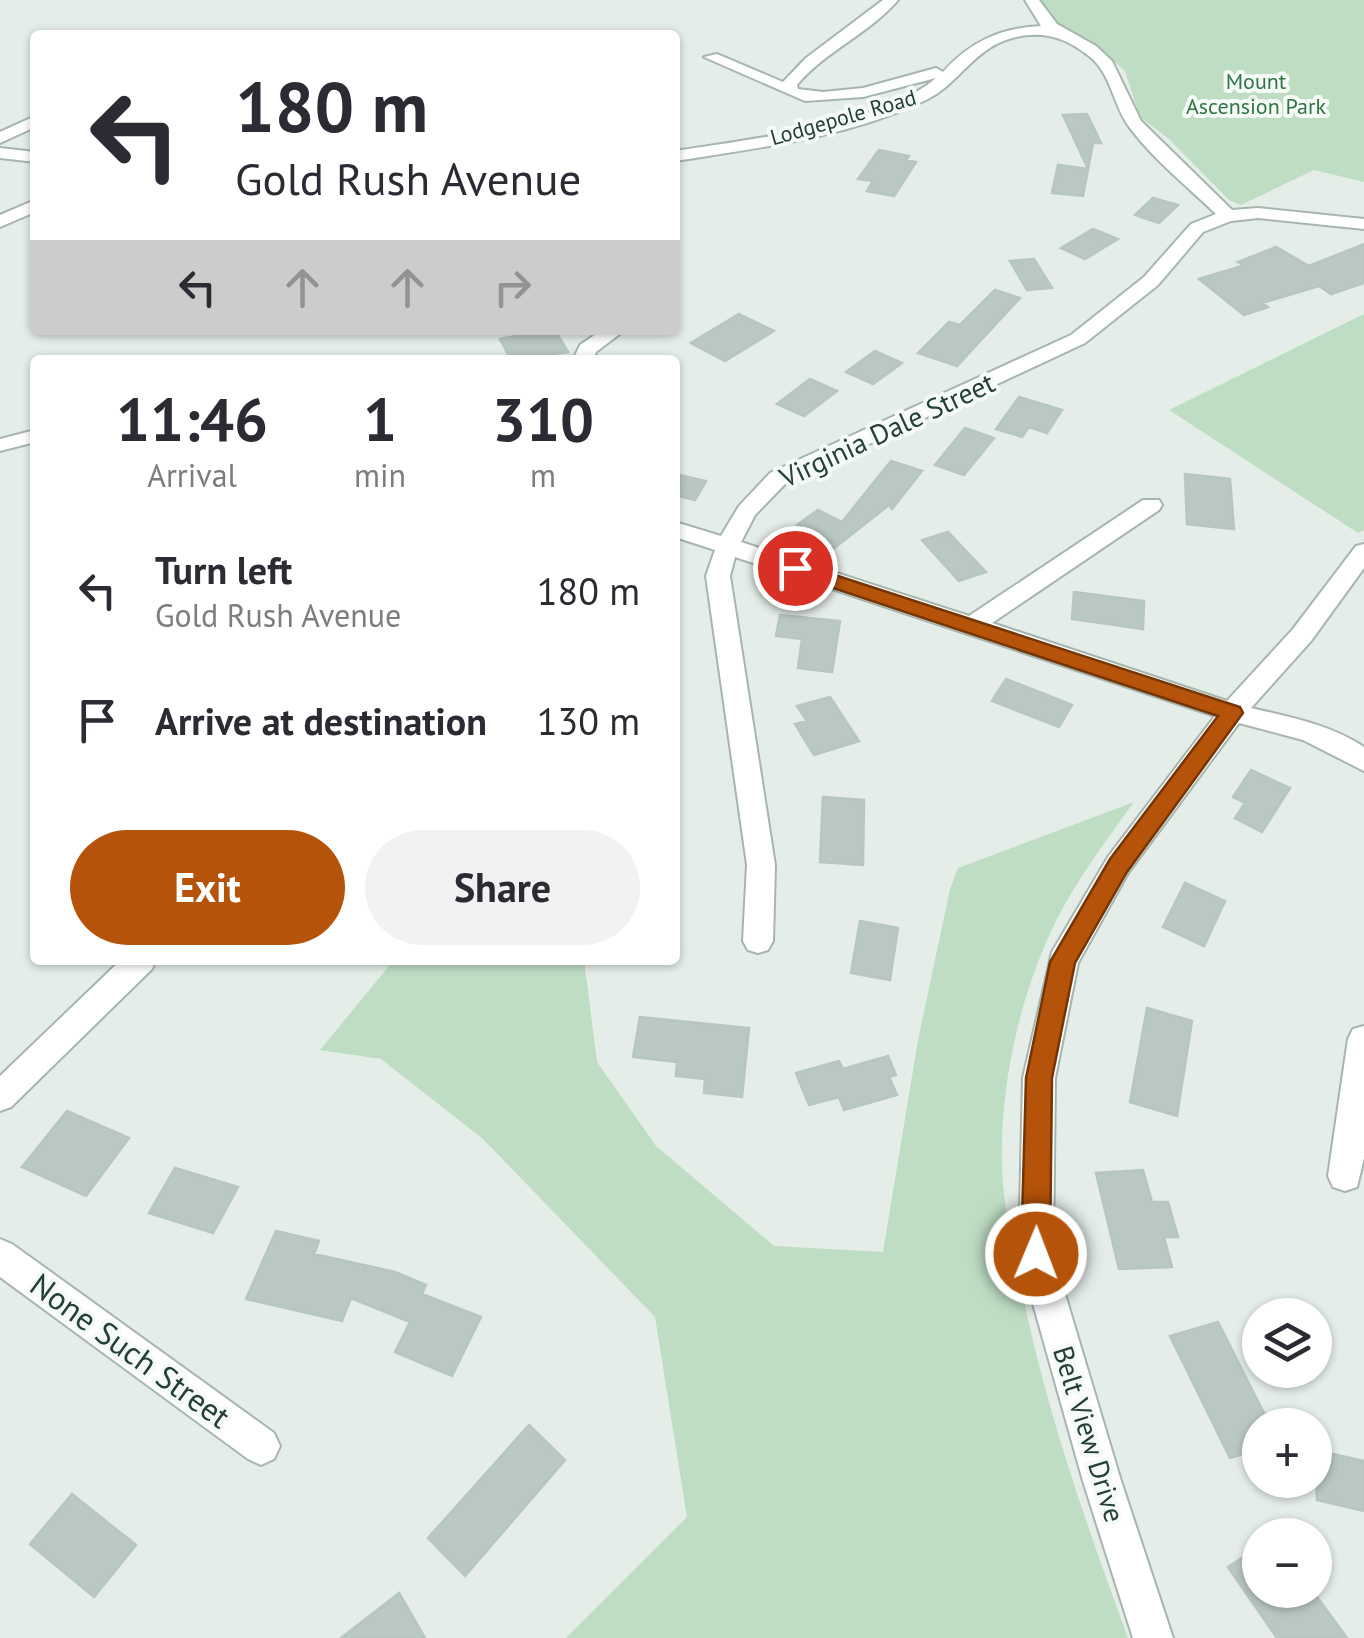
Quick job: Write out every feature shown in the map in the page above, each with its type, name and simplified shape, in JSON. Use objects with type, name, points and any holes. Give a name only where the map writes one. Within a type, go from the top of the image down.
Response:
[{"type":"street","points":[[796,94],[789,85],[800,70],[849,38],[891,0]]},
{"type":"street","points":[[1032,0],[1040,19],[1051,30],[1102,59],[1116,74],[1132,122],[1228,216]]},
{"type":"street","name":"Lodgepole Road","points":[[680,155],[731,148],[874,113],[925,95],[968,54],[1000,36],[1051,30]]},
{"type":"street","points":[[712,56],[813,98],[880,88],[956,66]]},
{"type":"street","points":[[0,138],[30,124]]},
{"type":"street","points":[[0,153],[30,156]]},
{"type":"street","points":[[0,222],[30,208]]},
{"type":"street","name":"Virginia Dale Street","points":[[758,941],[761,865],[718,576],[725,546],[750,503],[778,478],[1078,339],[1150,281],[1197,228],[1228,216],[1290,214],[1364,224]]},
{"type":"street","points":[[585,355],[608,335]]},
{"type":"street","points":[[0,445],[30,437]]},
{"type":"street","points":[[971,626],[1151,505]]},
{"type":"street","points":[[680,531],[1232,713],[1296,730],[1352,750],[1364,761]]},
{"type":"street","name":"Belt View Drive","points":[[1152,1638],[1036,1254],[1039,1078],[1063,962],[1118,865],[1232,713],[1302,635],[1364,550]]},
{"type":"street","points":[[0,1096],[127,965]]},
{"type":"street","points":[[1345,1176],[1364,1039]]},
{"type":"street","name":"None Such Street","points":[[0,1256],[261,1446]]},
{"type":"green space","name":"Mount Ascension Park","points":[[1030,0],[1364,0],[1364,182],[1314,170],[1241,205],[1229,200],[1169,139],[1140,117],[1125,71],[1100,49],[1056,29]]},
{"type":"green space","points":[[1364,314],[1364,530],[1358,533],[1169,410]]},
{"type":"green space","points":[[1134,802],[1077,883],[1038,962],[1013,1047],[1002,1135],[1006,1212],[1043,1379],[1068,1466],[1128,1638],[566,1638],[687,1517],[655,1317],[483,1139],[381,1059],[320,1050],[390,965],[585,965],[597,1062],[656,1146],[774,1246],[883,1252],[918,1040],[950,889],[958,868]]},
{"type":"building","points":[[1087,114],[1101,143],[1093,143],[1083,196],[1052,193],[1058,165],[1088,169],[1063,115]]},
{"type":"building","points":[[879,150],[909,156],[906,160],[916,162],[894,196],[867,191],[873,181],[858,179]]},
{"type":"building","points":[[1153,198],[1178,205],[1159,223],[1135,215]]},
{"type":"building","points":[[1093,229],[1118,239],[1085,259],[1061,248]]},
{"type":"building","points":[[1364,244],[1364,283],[1331,294],[1319,286],[1262,303],[1268,307],[1244,315],[1199,279],[1245,265],[1238,262],[1276,247],[1309,266]]},
{"type":"building","points":[[1034,259],[1052,288],[1027,290],[1010,261]]},
{"type":"building","points":[[995,290],[1020,298],[957,366],[918,353],[949,322],[960,325]]},
{"type":"building","points":[[739,314],[774,331],[725,361],[691,343]]},
{"type":"building","points":[[558,335],[568,352],[508,355],[500,339]]},
{"type":"building","points":[[875,351],[902,363],[873,384],[846,372]]},
{"type":"building","points":[[810,379],[837,391],[804,416],[777,404]]},
{"type":"building","points":[[1019,397],[1062,410],[1047,433],[1029,427],[1022,437],[996,429]]},
{"type":"building","points":[[965,428],[994,438],[964,475],[935,465]]},
{"type":"building","points":[[891,461],[922,471],[892,509],[889,505],[828,553],[822,547],[826,542],[797,525],[818,510],[842,522]]},
{"type":"building","points":[[1185,474],[1230,479],[1234,529],[1187,524]]},
{"type":"building","points":[[680,475],[706,481],[695,500],[680,496]]},
{"type":"building","points":[[948,532],[986,572],[959,581],[922,540]]},
{"type":"building","points":[[1074,592],[1144,601],[1143,629],[1072,619]]},
{"type":"building","points":[[780,615],[840,621],[832,672],[798,668],[802,639],[776,636]]},
{"type":"building","points":[[1006,679],[1072,705],[1059,727],[992,701]]},
{"type":"building","points":[[830,697],[859,741],[814,755],[795,724],[807,721],[797,706]]},
{"type":"building","points":[[1251,770],[1290,788],[1262,832],[1235,818],[1245,803],[1233,797]]},
{"type":"building","points":[[823,797],[864,800],[863,865],[820,862]]},
{"type":"building","points":[[1185,883],[1225,901],[1204,946],[1163,927]]},
{"type":"building","points":[[860,921],[898,928],[890,980],[851,973]]},
{"type":"building","points":[[1147,1008],[1192,1021],[1177,1116],[1130,1102]]},
{"type":"building","points":[[640,1017],[749,1028],[742,1097],[704,1093],[705,1079],[676,1076],[677,1062],[633,1057]]},
{"type":"building","points":[[888,1056],[896,1075],[889,1077],[897,1095],[844,1110],[839,1097],[809,1105],[796,1073],[839,1061],[843,1069]]},
{"type":"building","points":[[67,1111],[129,1138],[86,1196],[22,1167]]},
{"type":"building","points":[[175,1168],[238,1187],[213,1233],[149,1213]]},
{"type":"building","points":[[1143,1170],[1152,1202],[1168,1202],[1178,1237],[1164,1237],[1172,1267],[1119,1269],[1096,1173]]},
{"type":"building","points":[[276,1231],[319,1241],[314,1254],[395,1272],[426,1285],[422,1294],[481,1317],[452,1376],[395,1352],[410,1322],[351,1298],[342,1321],[246,1299]]},
{"type":"building","points":[[1218,1322],[1242,1370],[1242,1388],[1251,1388],[1261,1408],[1242,1408],[1242,1454],[1230,1458],[1170,1336]]},
{"type":"building","points":[[529,1425],[565,1460],[465,1576],[428,1538]]},
{"type":"building","points":[[1332,1454],[1364,1461],[1364,1511],[1317,1500],[1332,1498]]},
{"type":"building","points":[[72,1494],[136,1545],[94,1597],[30,1544]]},
{"type":"building","points":[[1242,1558],[1242,1587],[1228,1567]]},
{"type":"building","points":[[399,1593],[425,1638],[341,1638]]},
{"type":"building","points":[[1256,1608],[1325,1608],[1347,1638],[1277,1638]]},
{"type":"route","points":[[795,568],[1004,634],[1232,713],[1118,865],[1063,962],[1039,1078],[1036,1254]]}]
